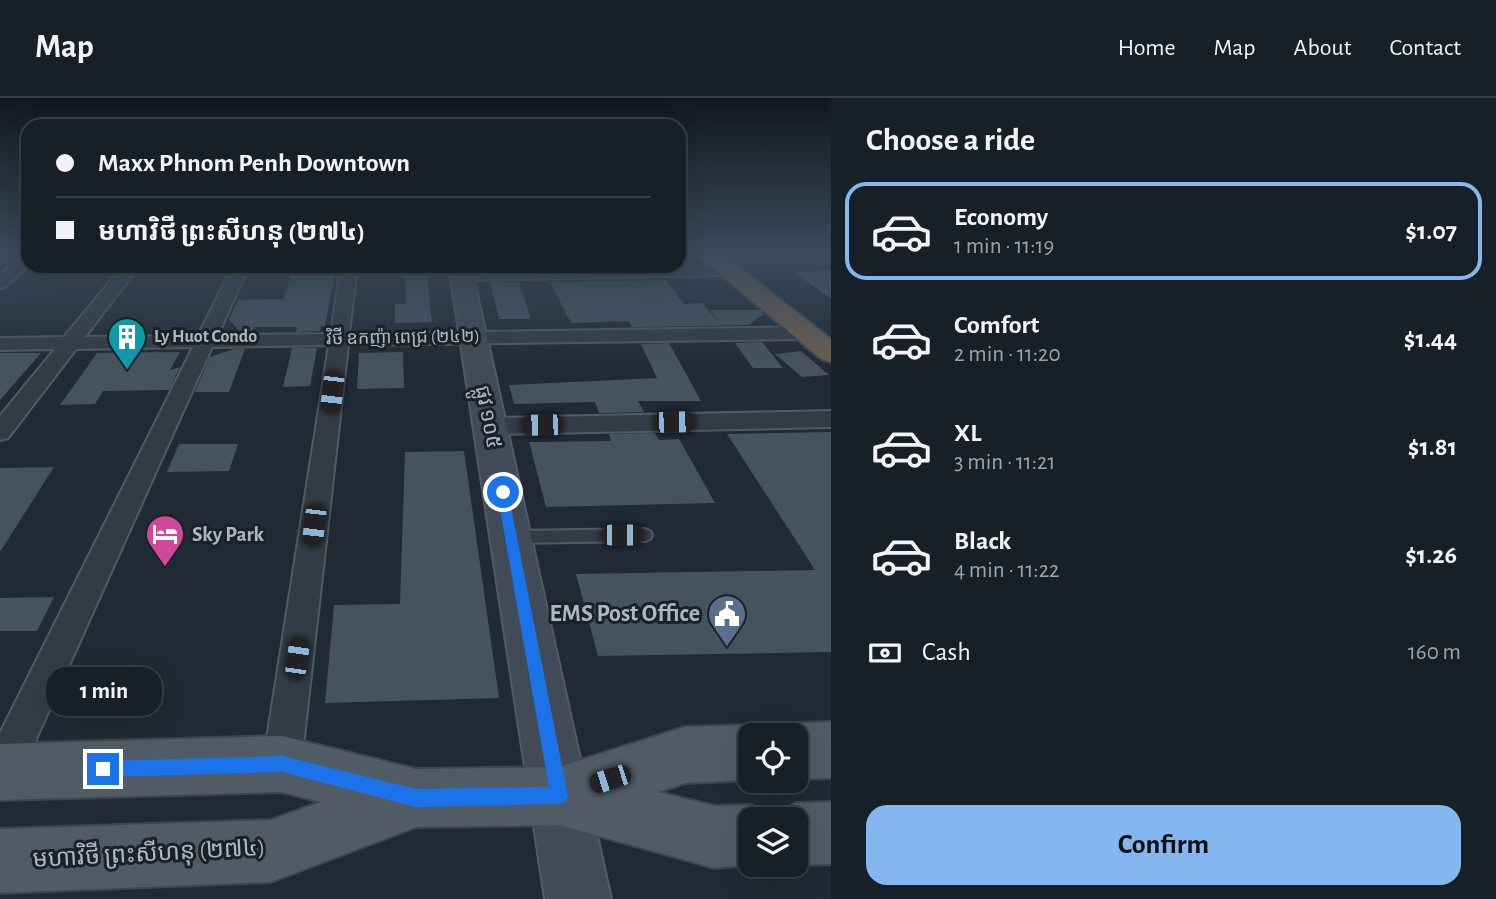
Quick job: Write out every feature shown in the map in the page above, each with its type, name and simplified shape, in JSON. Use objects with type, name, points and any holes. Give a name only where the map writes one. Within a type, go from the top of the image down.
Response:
[{"type":"highway","points":[[768,292],[819,332],[831,354]]},
{"type":"main road","points":[[808,751],[831,750]]},
{"type":"main road","name":"មហាវិថី ព្រះសីហនុ (២៧៤)","points":[[559,796],[685,755],[738,753]]},
{"type":"main road","name":"មហាវិថី ព្រះសីហនុ (២៧៤)","points":[[0,772],[282,764],[416,798],[559,796],[715,837],[738,836]]},
{"type":"main road","name":"មហាវិថី ព្រះសីហនុ (២៧៤)","points":[[0,861],[271,850],[416,798]]},
{"type":"main road","points":[[808,834],[831,833]]},
{"type":"street","points":[[0,432],[110,292]]},
{"type":"street","points":[[0,772],[228,292]]},
{"type":"street","points":[[282,764],[345,292]]},
{"type":"street","name":"ផ្លូវ ១០៥","points":[[465,292],[578,899]]},
{"type":"street","name":"វិថី ឧកញ៉ា ពេជ្រ (២៤២)","points":[[0,344],[819,332]]},
{"type":"street","points":[[490,426],[831,419]]},
{"type":"lane","points":[[511,537],[645,535]]},
{"type":"building","points":[[285,292],[331,292],[325,326],[321,326],[320,331],[296,332],[297,327],[254,327],[252,332],[241,332],[229,320],[238,300],[283,299]]},
{"type":"building","points":[[405,292],[429,292],[432,322],[395,323],[395,304],[406,304]]},
{"type":"building","points":[[493,292],[522,292],[531,319],[499,319]]},
{"type":"building","points":[[555,292],[675,292],[684,304],[702,303],[720,323],[710,310],[760,310],[764,314],[748,325],[632,327],[629,321],[571,323]]},
{"type":"building","points":[[762,342],[783,368],[753,368],[735,343]]},
{"type":"building","points":[[669,343],[701,401],[638,401],[644,412],[599,413],[595,402],[514,404],[509,385],[657,378],[641,344]]},
{"type":"building","points":[[292,348],[317,348],[310,386],[283,387]]},
{"type":"building","points":[[234,349],[245,349],[229,392],[195,392],[210,357]]},
{"type":"building","points":[[801,351],[829,375],[802,377],[775,354]]},
{"type":"building","name":"Ly Huot Condo","points":[[180,352],[170,370],[180,367],[169,390],[103,391],[95,404],[60,405],[97,353]]},
{"type":"building","points":[[403,352],[404,388],[357,389],[359,353]]},
{"type":"building","points":[[0,353],[41,353],[0,400]]},
{"type":"building","points":[[831,432],[831,652],[598,656],[576,574],[815,570],[727,434]]},
{"type":"building","points":[[655,433],[659,440],[679,439],[715,503],[546,507],[529,442],[611,441],[609,434]]},
{"type":"building","points":[[179,444],[238,444],[229,471],[167,472]]},
{"type":"building","points":[[464,451],[499,698],[325,703],[334,605],[400,604],[405,452]]},
{"type":"building","points":[[54,467],[0,552],[0,468]]},
{"type":"building","points":[[54,597],[37,631],[0,631],[0,598]]},
{"type":"place","name":"Ly Huot Condo","points":[[127,371]]},
{"type":"place","name":"Sky Park","points":[[165,568]]},
{"type":"place","name":"EMS Post Office","points":[[727,648]]},
{"type":"route","points":[[103,769],[282,764],[416,798],[559,796],[503,492]]}]
